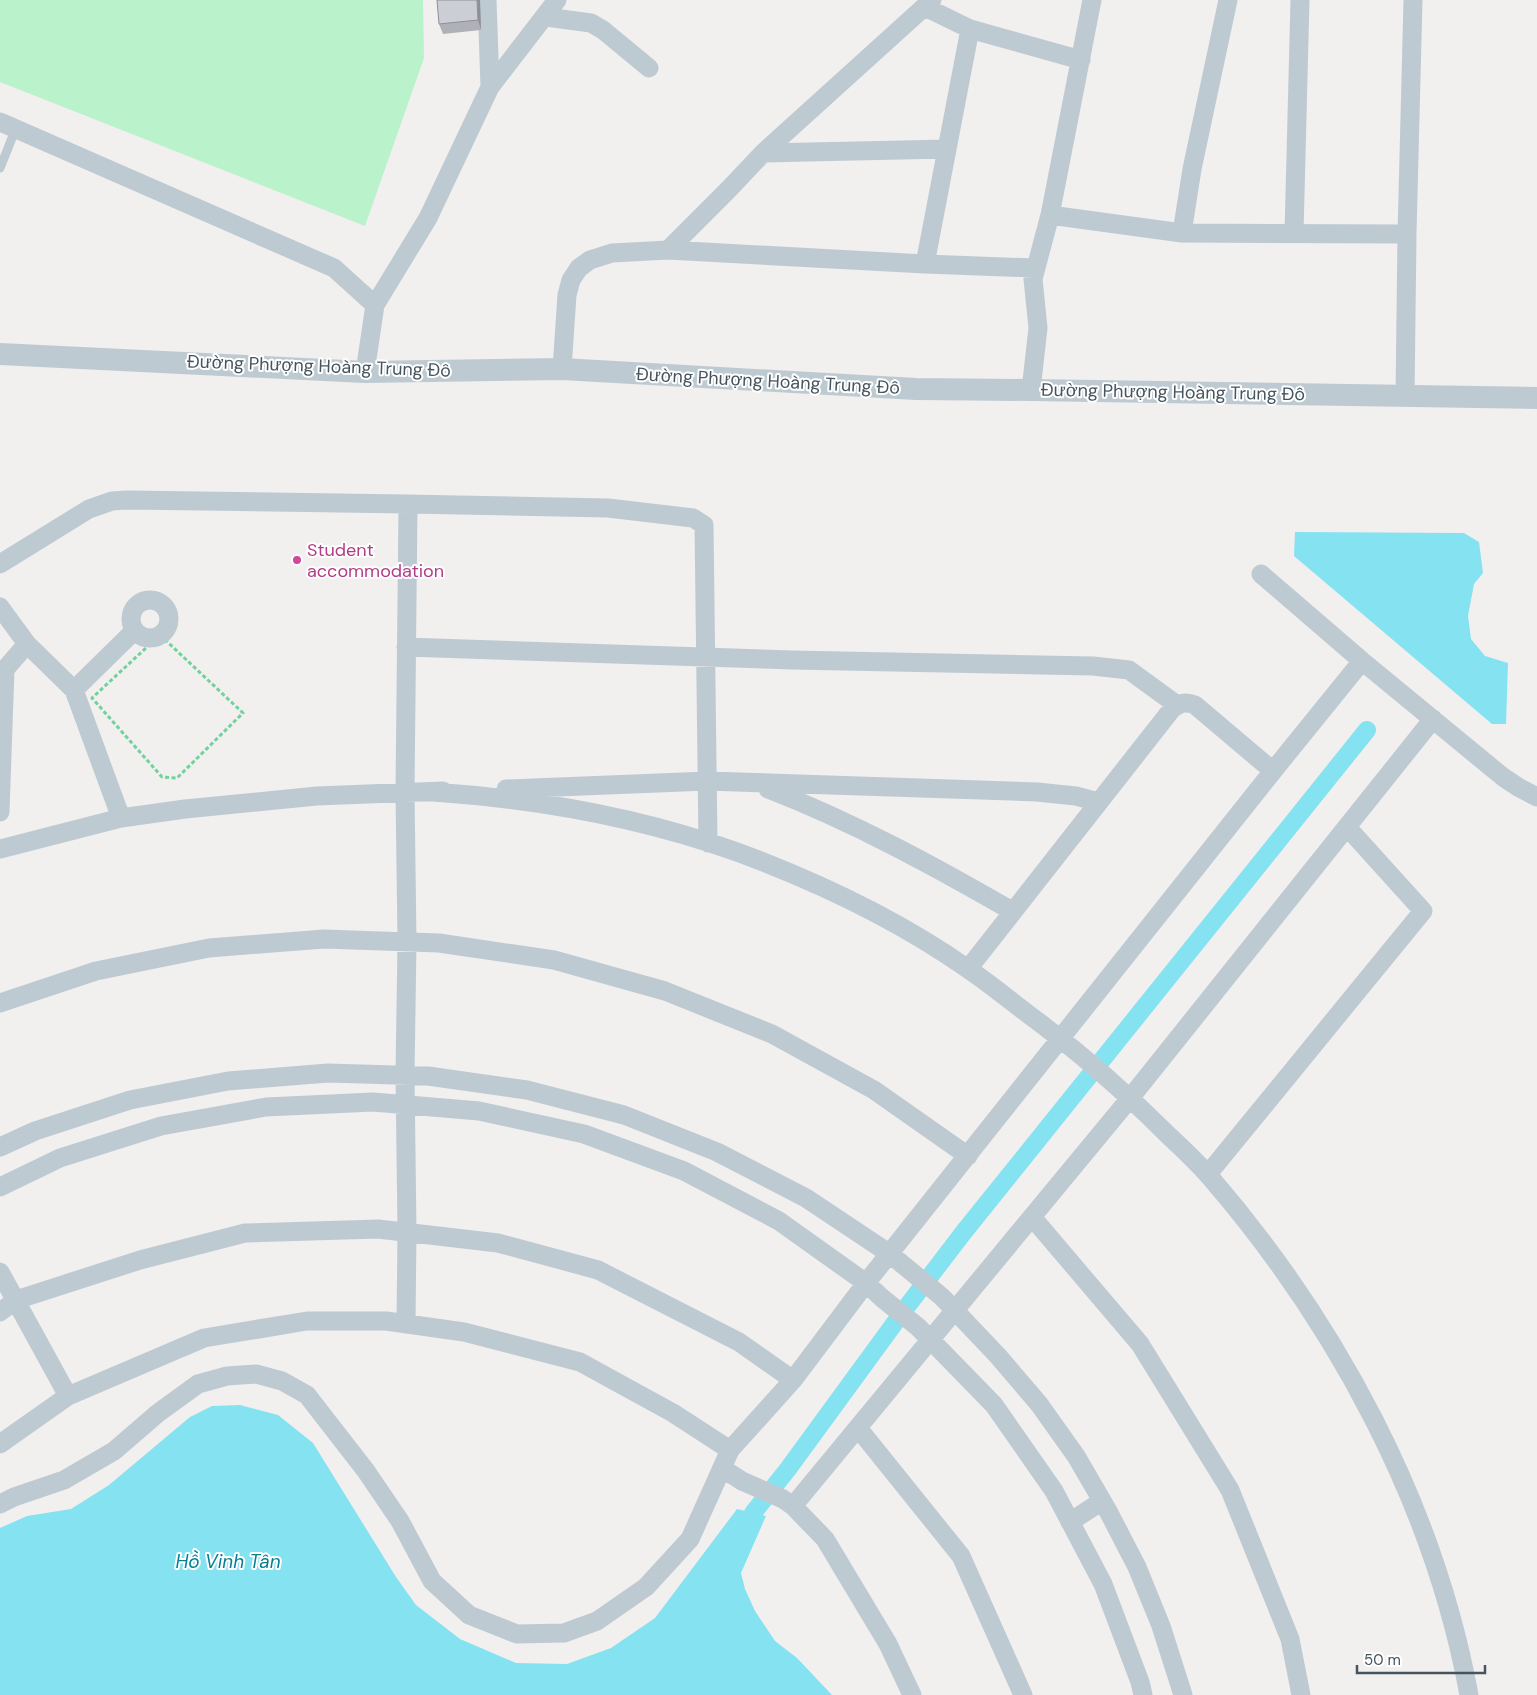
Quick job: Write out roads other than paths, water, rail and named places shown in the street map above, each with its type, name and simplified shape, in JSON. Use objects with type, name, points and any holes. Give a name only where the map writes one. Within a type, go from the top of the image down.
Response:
[{"type":"street","points":[[487,0],[490,87]]},
{"type":"street","points":[[365,372],[375,305],[428,218],[490,87],[546,17],[557,0]]},
{"type":"street","points":[[1031,390],[1038,328],[1033,288],[1035,268],[1050,215],[1092,0]]},
{"type":"street","points":[[1182,233],[1192,169],[1228,0]]},
{"type":"street","points":[[1294,233],[1300,0]]},
{"type":"street","points":[[1405,396],[1413,0]]},
{"type":"street","points":[[668,250],[763,153],[929,4],[970,29],[1081,60]]},
{"type":"street","points":[[546,17],[591,23],[603,30],[649,68]]},
{"type":"street","points":[[926,264],[970,29]]},
{"type":"street","points":[[8,125],[334,268],[375,305]]},
{"type":"street","points":[[763,153],[947,150]]},
{"type":"street","points":[[1050,215],[1182,233],[1407,234]]},
{"type":"street","points":[[562,369],[567,295],[571,280],[579,268],[590,260],[612,254],[668,250],[1035,268]]},
{"type":"street","name":"Đường Phượng Hoàng Trung Đô","points":[[0,354],[365,372],[562,369],[916,389],[1537,398]]},
{"type":"street","points":[[0,564],[89,509],[112,501],[608,508],[693,518],[704,525],[708,843]]},
{"type":"street","points":[[406,1324],[407,1105],[405,1075],[408,942],[405,792],[408,504]]},
{"type":"street","points":[[1261,574],[1362,661],[1503,777],[1537,797]]},
{"type":"street","points":[[154,600],[160,602],[165,607],[169,618],[168,624],[160,635],[150,639],[134,631],[130,618],[135,606],[140,602],[154,600]]},
{"type":"street","points":[[0,607],[27,644],[74,690],[121,818]]},
{"type":"street","points":[[74,690],[134,631]]},
{"type":"street","points":[[0,812],[3,672],[27,644]]},
{"type":"street","points":[[406,647],[792,660],[1093,666],[1129,670],[1177,705]]},
{"type":"street","points":[[0,1504],[14,1497],[64,1480],[114,1451],[158,1413],[198,1384],[227,1376],[256,1374],[282,1381],[307,1395],[366,1472],[400,1521],[432,1581],[469,1615],[517,1634],[564,1633],[597,1620],[646,1588],[690,1539],[730,1450],[793,1380],[866,1283],[968,1156],[1069,1045],[1273,771],[1362,661]]},
{"type":"street","points":[[968,969],[1098,802],[1177,705],[1183,703],[1195,705],[1273,771]]},
{"type":"street","points":[[788,1502],[858,1428],[924,1333],[949,1303],[1032,1217],[1125,1092],[1347,827],[1433,719]]},
{"type":"street","points":[[0,849],[121,818],[185,809],[317,796],[405,792],[708,781],[1037,792],[1076,796],[1098,802]]},
{"type":"street","points":[[754,783],[812,806],[866,832],[976,890],[1012,912]]},
{"type":"street","points":[[432,792],[493,796],[587,811],[637,822],[708,843],[777,868],[832,892],[924,941],[968,969],[1069,1045],[1125,1092],[1208,1174],[1278,1261],[1339,1354],[1391,1453],[1432,1556],[1464,1662],[1469,1695]]},
{"type":"street","points":[[1208,1174],[1423,911],[1347,827]]},
{"type":"street","points":[[0,1003],[96,971],[209,948],[324,939],[439,943],[554,960],[665,991],[781,1039],[874,1090],[968,1156]]},
{"type":"street","points":[[0,1147],[35,1131],[130,1100],[228,1081],[328,1073],[428,1076],[527,1090],[624,1115],[718,1152],[806,1198],[890,1254],[949,1303],[998,1356],[1039,1404],[1076,1456],[1102,1501],[1141,1576],[1161,1626],[1183,1695]]},
{"type":"street","points":[[0,1187],[60,1158],[161,1126],[266,1107],[373,1102],[479,1111],[584,1134],[684,1171],[779,1221],[866,1283],[924,1333],[994,1405],[1054,1491],[1103,1584],[1140,1682],[1143,1695]]},
{"type":"street","points":[[1032,1217],[1140,1344],[1230,1490],[1290,1639],[1301,1695]]},
{"type":"street","points":[[0,1312],[16,1300],[140,1260],[244,1233],[378,1229],[498,1243],[598,1270],[739,1342],[793,1380]]},
{"type":"street","points":[[0,1272],[68,1396]]},
{"type":"street","points":[[0,1444],[68,1396],[204,1338],[307,1322],[386,1321],[464,1332],[580,1362],[673,1413],[730,1450]]},
{"type":"street","points":[[858,1428],[961,1556],[1022,1695]]},
{"type":"street","points":[[722,1468],[742,1481],[788,1502],[825,1539],[888,1644],[912,1695]]},
{"type":"street","points":[[1070,1522],[1102,1501]]},
{"type":"lane","points":[[0,168],[8,125]]},
{"type":"water","points":[[1295,532],[1464,533],[1479,542],[1483,573],[1474,584],[1468,616],[1471,639],[1485,656],[1508,663],[1506,724],[1492,724],[1294,556]]},
{"type":"water","name":"Hồ Vinh Tân","points":[[240,1405],[278,1415],[313,1443],[396,1577],[416,1605],[460,1639],[516,1663],[567,1664],[611,1648],[655,1618],[737,1509],[766,1516],[741,1573],[745,1589],[755,1611],[775,1641],[797,1658],[832,1695],[0,1695],[0,1528],[27,1516],[71,1509],[109,1485],[190,1417],[212,1406]]},
{"type":"waterway","points":[[753,1513],[788,1469],[963,1233],[1367,730]]},
{"type":"place","name":"Student accommodation","points":[[297,560]]}]
